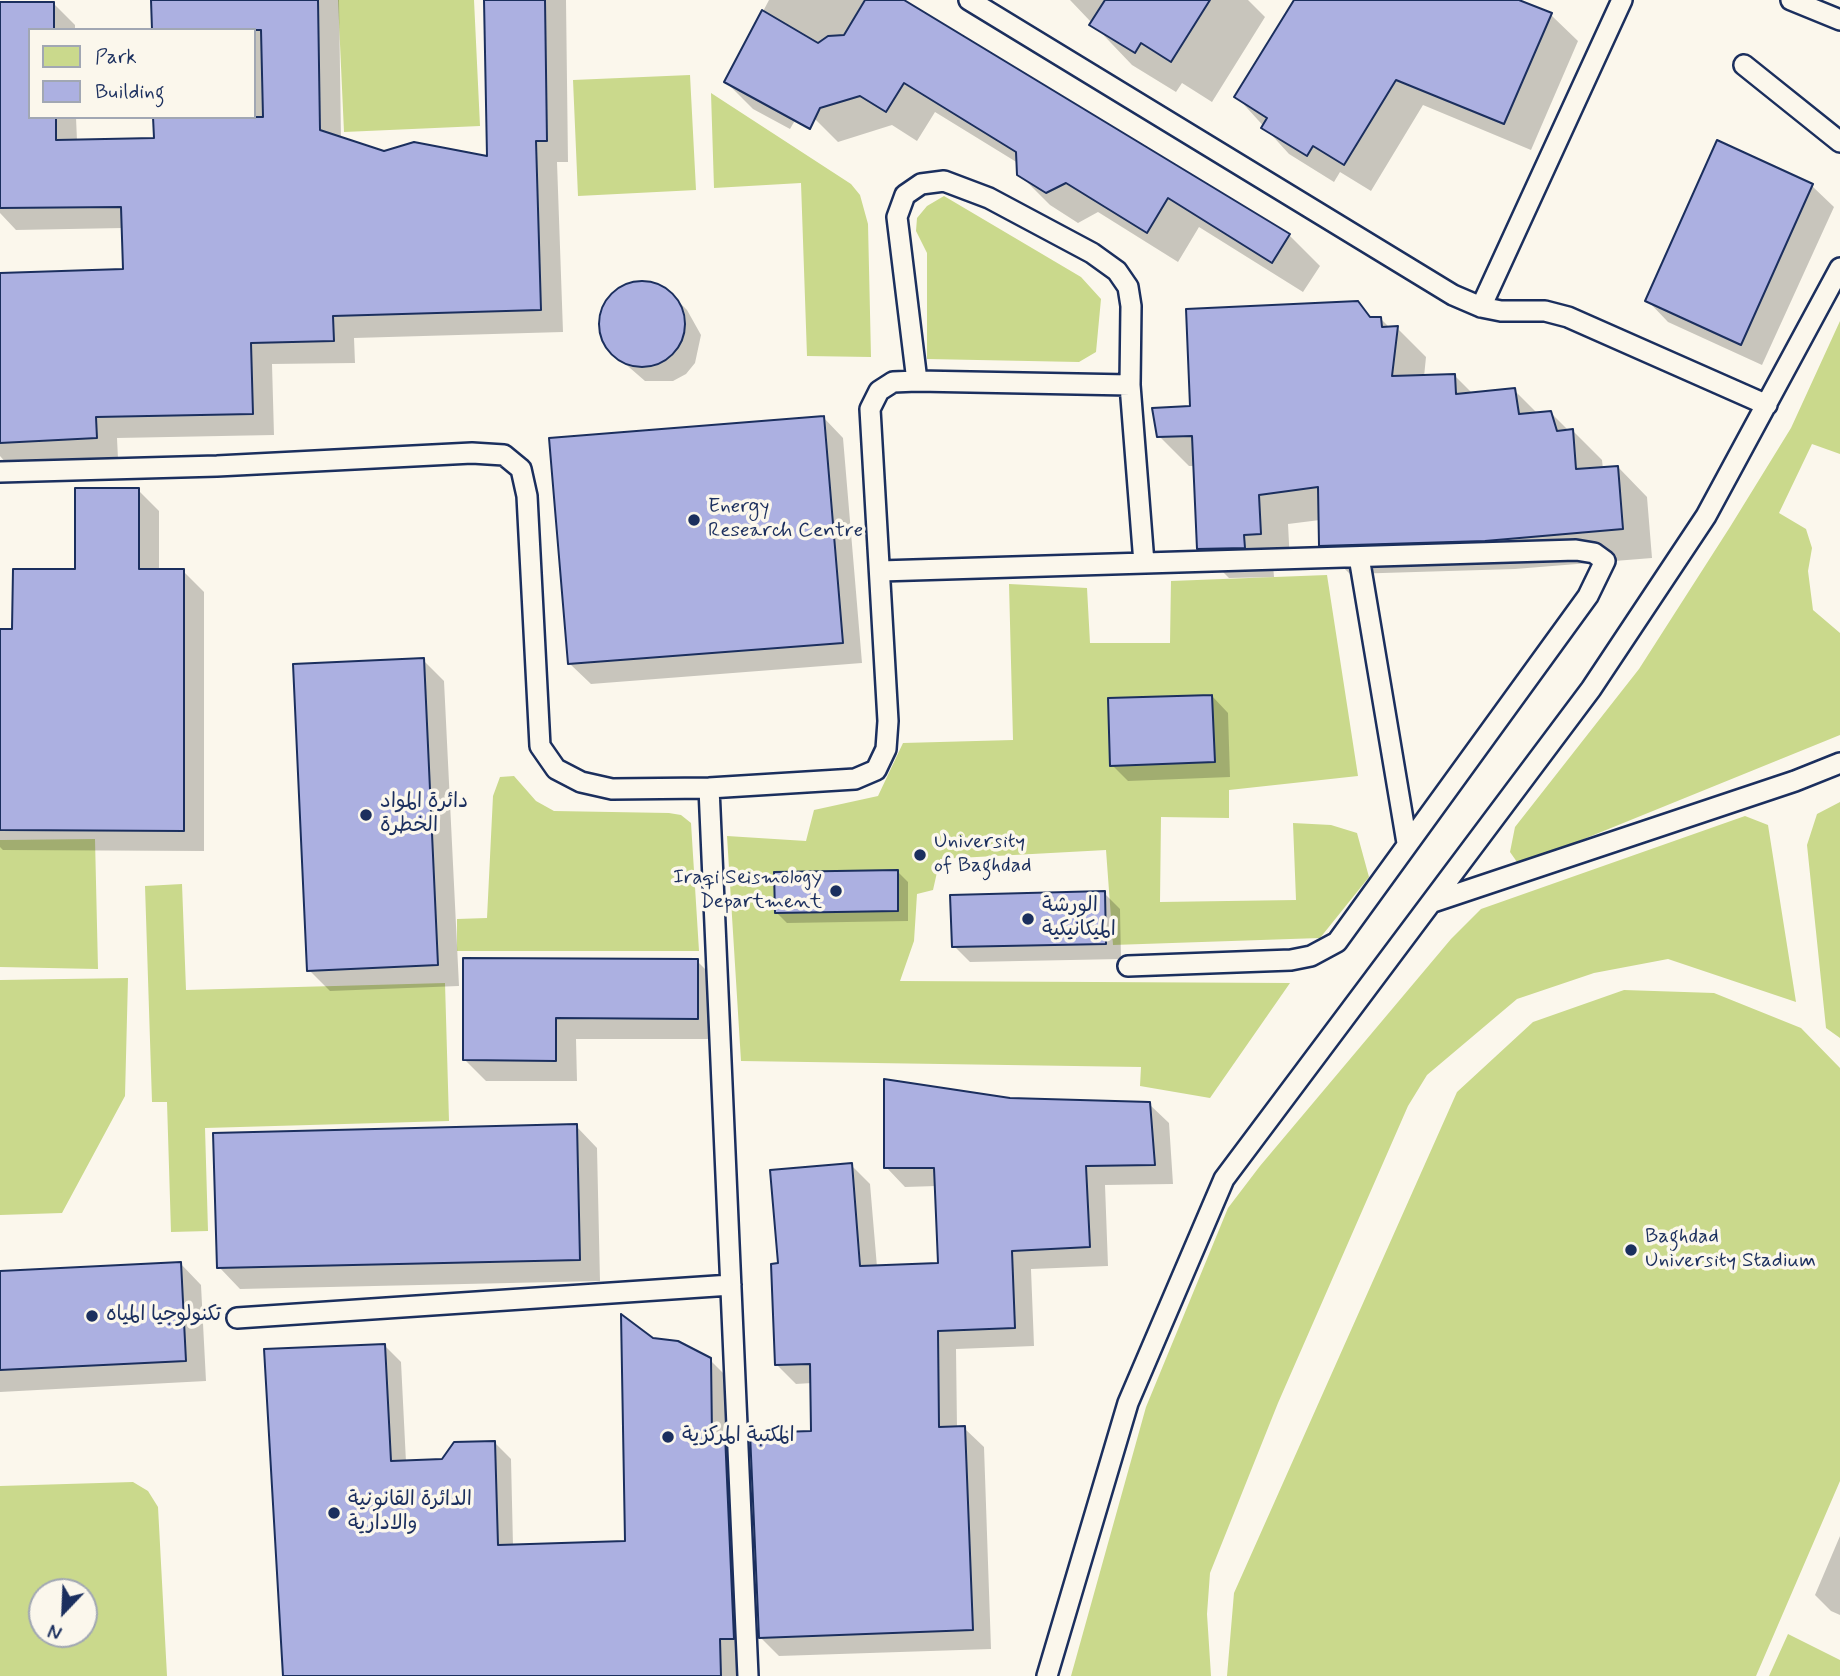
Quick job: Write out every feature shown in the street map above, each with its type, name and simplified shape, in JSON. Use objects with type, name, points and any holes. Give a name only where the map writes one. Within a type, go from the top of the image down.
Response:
[{"type":"lane","points":[[969,0],[1453,295],[1481,307],[1501,311],[1545,311],[1568,317],[1767,405]]},
{"type":"lane","points":[[1481,307],[1622,0]]},
{"type":"lane","points":[[1791,0],[1840,20]]},
{"type":"lane","points":[[1744,65],[1840,142]]},
{"type":"lane","points":[[917,381],[897,217],[905,195],[921,184],[944,181],[989,198],[1092,253],[1117,271],[1129,287],[1131,306],[1130,385],[1144,564]]},
{"type":"lane","points":[[1047,1676],[1128,1403],[1224,1179],[1591,689],[1706,516],[1840,268]]},
{"type":"lane","points":[[0,472],[217,466],[472,453],[503,455],[522,469],[527,496],[540,746],[556,769],[581,782],[612,789],[709,788],[855,779],[876,770],[886,749],[888,721],[870,409],[878,391],[894,382],[917,381],[1130,385]]},
{"type":"lane","points":[[880,571],[1576,551],[1594,553],[1605,561],[1588,596],[1337,942],[1311,956],[1291,960],[1128,966]]},
{"type":"lane","points":[[1359,557],[1408,843]]},
{"type":"lane","points":[[1433,902],[1795,781],[1840,763]]},
{"type":"lane","points":[[709,788],[748,1676]]},
{"type":"lane","points":[[237,1318],[731,1285]]},
{"type":"green space","points":[[338,0],[474,0],[480,126],[344,132]]},
{"type":"green space","points":[[690,75],[696,190],[578,196],[573,80]]},
{"type":"green space","points":[[711,93],[851,184],[860,195],[868,224],[871,357],[807,356],[801,183],[714,188]]},
{"type":"green space","points":[[944,196],[1081,277],[1101,299],[1096,352],[1079,362],[927,359],[927,253],[916,231],[917,218],[927,206]]},
{"type":"green space","points":[[1840,321],[1840,454],[1812,444],[1779,513],[1806,529],[1812,548],[1808,571],[1813,610],[1840,633],[1840,735],[1542,856],[1517,862],[1510,852],[1515,827],[1639,669],[1791,428]]},
{"type":"green space","points":[[1327,575],[1358,776],[1229,790],[1229,818],[1161,817],[1160,902],[1296,900],[1293,823],[1331,825],[1357,833],[1369,877],[1320,938],[1113,945],[1106,850],[940,859],[933,890],[917,894],[914,941],[900,981],[1290,983],[1210,1098],[1140,1086],[1141,1067],[741,1061],[727,836],[806,841],[814,810],[878,796],[903,743],[1013,740],[1009,584],[1087,588],[1090,643],[1170,643],[1171,581]]},
{"type":"green space","points":[[514,776],[536,801],[554,811],[669,813],[681,815],[691,823],[699,951],[457,951],[457,919],[487,918],[493,796],[500,777]]},
{"type":"green space","points":[[1840,802],[1840,1038],[1826,1028],[1807,845],[1817,814]]},
{"type":"green space","points":[[1745,816],[1768,825],[1796,1002],[1668,959],[1594,973],[1517,999],[1427,1075],[1408,1106],[1278,1403],[1210,1573],[1207,1614],[1211,1676],[1071,1676],[1146,1407],[1228,1208],[1260,1166],[1451,939],[1481,909]]},
{"type":"green space","points":[[95,839],[98,969],[0,967],[0,840]]},
{"type":"green space","points":[[182,884],[186,990],[445,983],[449,1121],[205,1128],[208,1231],[171,1232],[167,1102],[152,1102],[145,886]]},
{"type":"green space","points":[[128,978],[125,1096],[62,1213],[0,1215],[0,980]]},
{"type":"green space","name":"Baghdad University Stadium","points":[[1624,990],[1714,993],[1801,1028],[1840,1068],[1840,1481],[1756,1676],[1227,1676],[1234,1593],[1457,1092],[1533,1022]]},
{"type":"green space","points":[[133,1482],[148,1491],[158,1507],[167,1676],[0,1676],[0,1486]]},
{"type":"green space","points":[[1788,1634],[1840,1660],[1840,1676],[1769,1676]]},
{"type":"building","points":[[151,0],[318,0],[320,130],[384,151],[414,142],[487,156],[484,0],[545,0],[547,141],[536,141],[541,310],[333,316],[334,341],[251,343],[253,414],[96,417],[97,438],[0,443],[0,273],[123,269],[121,207],[0,208],[0,2],[54,2],[54,28],[28,28],[28,119],[56,119],[56,140],[154,138],[153,119],[263,117],[261,30],[152,28]]},
{"type":"building","points":[[865,0],[904,0],[1290,234],[1272,263],[1168,198],[1147,233],[1066,183],[1046,193],[1017,175],[1016,152],[904,83],[886,112],[860,96],[820,108],[810,129],[724,82],[762,10],[818,43],[828,36],[844,35]]},
{"type":"building","points":[[1105,0],[1210,0],[1171,62],[1141,43],[1135,53],[1089,25]]},
{"type":"building","points":[[1294,0],[1519,0],[1552,13],[1504,124],[1396,80],[1344,165],[1313,146],[1307,156],[1261,128],[1267,118],[1234,97]]},
{"type":"building","points":[[1717,140],[1813,184],[1741,345],[1645,301]]},
{"type":"building","points":[[634,281],[650,281],[673,293],[682,307],[685,324],[682,341],[673,355],[650,367],[634,367],[618,360],[606,348],[599,332],[599,316],[606,300],[618,288]]},
{"type":"building","points":[[1358,301],[1370,317],[1381,317],[1382,327],[1398,326],[1392,376],[1455,374],[1456,394],[1515,388],[1519,414],[1551,411],[1557,431],[1573,429],[1576,469],[1618,466],[1623,529],[1485,541],[1319,546],[1318,487],[1259,495],[1261,534],[1244,535],[1245,548],[1197,549],[1192,436],[1157,437],[1152,408],[1190,406],[1186,309]]},
{"type":"building","name":"Energy Research Centre","points":[[824,416],[843,643],[568,664],[549,438]]},
{"type":"building","points":[[75,488],[139,488],[139,569],[184,569],[184,831],[0,830],[0,629],[12,629],[13,569],[75,569]]},
{"type":"building","name":"دائرة المواد الخطرة","points":[[424,658],[438,965],[307,971],[293,664]]},
{"type":"building","points":[[1212,695],[1215,762],[1110,766],[1108,698]]},
{"type":"building","name":"Iraqi Seismology Department","points":[[898,870],[898,911],[775,913],[774,872]]},
{"type":"building","name":"الورشة الميكانيكية","points":[[1105,891],[1106,944],[952,947],[950,895]]},
{"type":"building","points":[[463,958],[698,959],[698,1019],[556,1018],[556,1061],[463,1060]]},
{"type":"building","points":[[884,1079],[1010,1098],[1150,1102],[1155,1165],[1086,1166],[1090,1247],[1012,1251],[1015,1328],[938,1331],[939,1427],[965,1426],[973,1630],[759,1638],[750,1433],[811,1431],[810,1364],[775,1365],[771,1264],[778,1263],[770,1170],[852,1163],[860,1266],[938,1263],[934,1168],[884,1168]]},
{"type":"building","points":[[577,1124],[580,1260],[217,1268],[213,1133]]},
{"type":"building","name":"تكنولوجيا المياه","points":[[181,1262],[186,1361],[0,1370],[0,1271]]},
{"type":"building","points":[[621,1314],[653,1338],[678,1341],[711,1358],[712,1435],[725,1434],[734,1639],[720,1639],[721,1676],[283,1676],[264,1349],[385,1344],[391,1461],[442,1459],[454,1442],[495,1441],[498,1545],[625,1541]]},
{"type":"place","name":"Energy Research Centre","points":[[694,520]]},
{"type":"place","name":"دائرة المواد الخطرة","points":[[366,815]]},
{"type":"place","name":"University of Baghdad","points":[[920,855]]},
{"type":"place","name":"Iraqi Seismology Department","points":[[836,891]]},
{"type":"place","name":"الورشة الميكانيكية","points":[[1028,919]]},
{"type":"place","name":"Baghdad University Stadium","points":[[1631,1250]]},
{"type":"place","name":"تكنولوجيا المياه","points":[[92,1316]]},
{"type":"place","name":"المكتبة المركزية","points":[[668,1437]]},
{"type":"place","name":"الدائرة القانونية والادارية","points":[[334,1513]]}]
